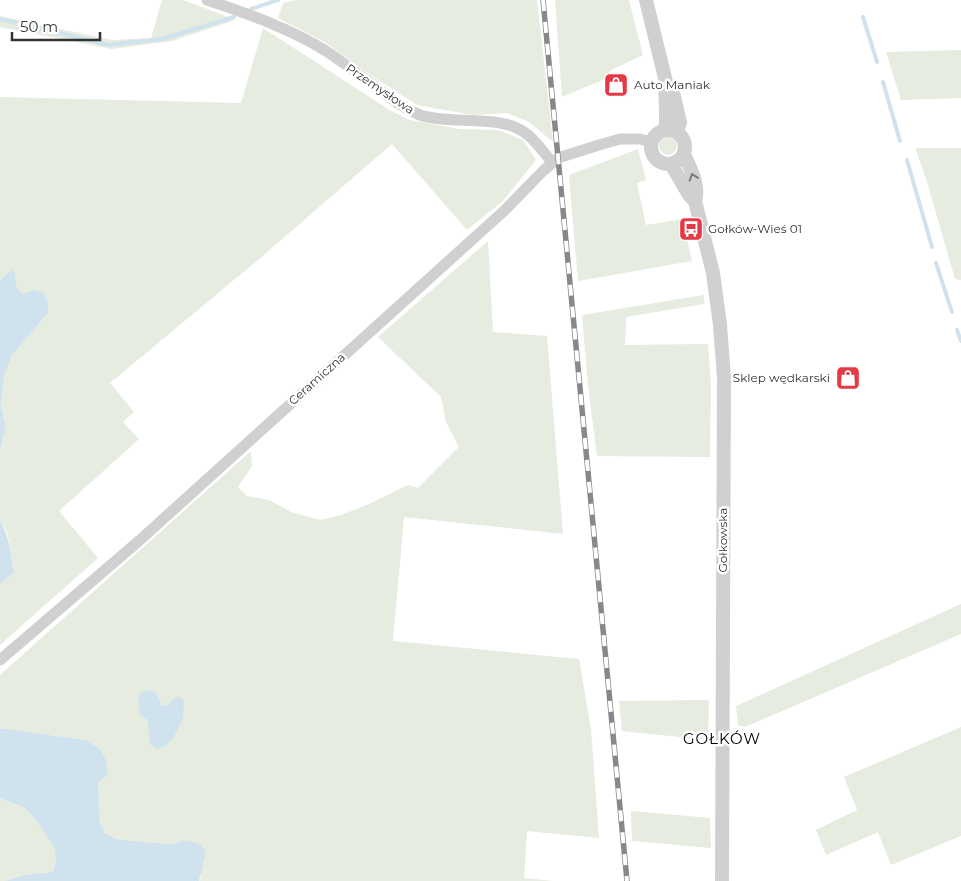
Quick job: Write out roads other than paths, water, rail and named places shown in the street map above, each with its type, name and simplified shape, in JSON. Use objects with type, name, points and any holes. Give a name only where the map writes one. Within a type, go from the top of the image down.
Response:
[{"type":"street","name":"Przemysłowa","points":[[207,0],[286,30],[318,47],[406,109],[417,114],[437,119],[499,123],[518,128],[529,136],[552,162]]},
{"type":"street","points":[[646,0],[666,82],[666,108],[672,131]]},
{"type":"street","points":[[672,131],[683,137],[686,148],[684,154],[677,162],[665,164],[652,154],[652,142],[658,132],[672,131]]},
{"type":"street","name":"Ceramiczna","points":[[0,660],[140,540],[505,210],[552,162],[613,140],[640,139],[652,142]]},
{"type":"street","name":"Gołkowska","points":[[684,154],[697,192],[695,201],[713,273],[720,325],[724,378],[722,881]]},
{"type":"street","name":"Gołkowska","points":[[671,164],[688,195],[695,201]]},
{"type":"water","points":[[10,270],[15,273],[16,286],[22,294],[33,290],[43,293],[47,300],[48,313],[12,355],[4,377],[1,406],[6,427],[0,450],[0,280]]},
{"type":"water","points":[[0,520],[8,539],[14,573],[0,584]]},
{"type":"water","points":[[151,690],[156,693],[162,706],[169,705],[174,698],[180,697],[184,701],[183,719],[173,738],[164,747],[156,749],[150,744],[148,720],[140,715],[138,703],[139,694]]},
{"type":"water","points":[[0,728],[85,740],[100,749],[105,758],[108,772],[98,784],[100,823],[105,833],[116,839],[171,844],[187,840],[201,845],[206,852],[199,881],[5,881],[24,875],[53,872],[56,861],[54,847],[36,820],[25,808],[0,798]]},
{"type":"waterway","points":[[251,9],[278,0]]},
{"type":"waterway","points":[[0,19],[109,45],[162,39],[234,17]]},
{"type":"waterway","points":[[863,17],[877,62]]},
{"type":"waterway","points":[[883,82],[900,141]]},
{"type":"waterway","points":[[907,160],[932,247]]},
{"type":"waterway","points":[[936,263],[952,312]]},
{"type":"waterway","points":[[957,330],[961,341]]},
{"type":"railway","points":[[543,0],[627,881]]},
{"type":"place","name":"Auto Maniak","points":[[616,85]]},
{"type":"place","name":"Gołków-Wieś 01","points":[[691,229]]},
{"type":"place","name":"Sklep wędkarski","points":[[848,378]]},
{"type":"district","name":"GOŁKÓW","points":[[722,739]]}]
